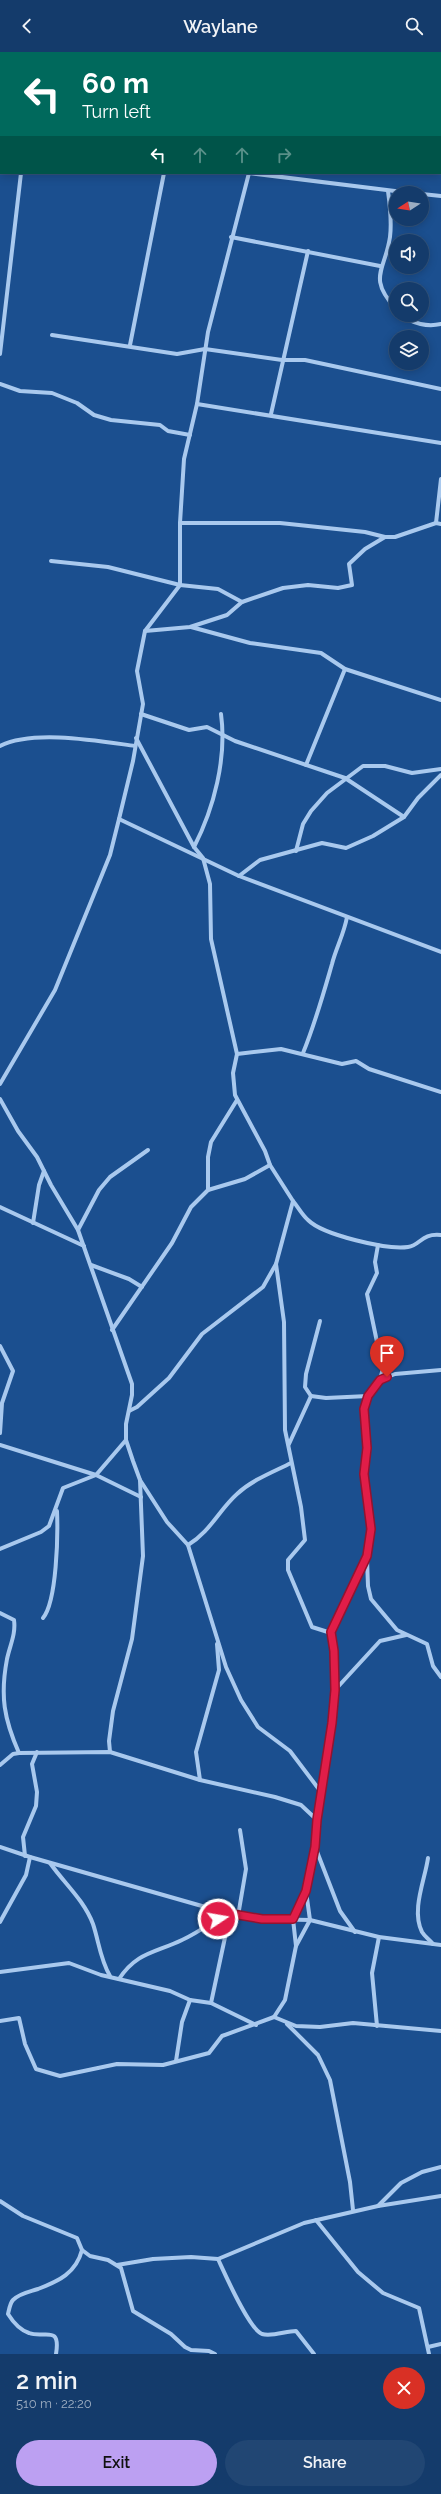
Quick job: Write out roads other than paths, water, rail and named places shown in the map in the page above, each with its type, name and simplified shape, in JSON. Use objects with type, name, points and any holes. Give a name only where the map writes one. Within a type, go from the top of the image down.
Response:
[{"type":"street","points":[[0,354],[21,174]]},
{"type":"street","points":[[130,345],[164,174]]},
{"type":"street","points":[[0,1084],[55,990],[110,854],[119,819],[143,704],[137,672],[145,631],[180,585],[180,524],[183,474],[197,404],[205,349],[231,237],[249,174]]},
{"type":"street","points":[[258,174],[348,184],[388,191],[391,218],[390,238],[380,266],[381,285],[385,297],[389,301]]},
{"type":"street","points":[[429,195],[441,196]]},
{"type":"street","points":[[231,237],[380,266]]},
{"type":"street","points":[[271,414],[282,360],[308,251]]},
{"type":"street","points":[[415,322],[432,326],[441,324]]},
{"type":"street","points":[[52,335],[130,345],[177,354],[205,349],[282,360],[305,360],[441,389]]},
{"type":"street","points":[[0,384],[20,391],[52,393],[77,403],[94,415],[111,420],[160,425],[168,432],[190,435]]},
{"type":"street","points":[[197,404],[271,414],[441,443]]},
{"type":"street","points":[[180,524],[280,523],[365,532],[385,537],[395,537],[439,523],[441,479]]},
{"type":"street","points":[[145,631],[190,627],[227,615],[242,602],[283,588],[308,585],[338,588],[352,585],[349,564],[364,549],[385,537]]},
{"type":"street","points":[[51,561],[108,567],[142,574],[180,585],[218,589],[242,602]]},
{"type":"street","points":[[190,627],[250,642],[321,653],[345,669],[441,700]]},
{"type":"street","points":[[306,765],[345,669]]},
{"type":"street","points":[[141,714],[189,730],[207,727],[235,742],[346,779],[404,817]]},
{"type":"street","points":[[194,847],[216,788],[224,736],[221,714]]},
{"type":"street","points":[[0,746],[11,740],[71,737],[135,746]]},
{"type":"street","points":[[136,738],[194,847],[203,858],[210,884],[212,945],[237,1054],[233,1073],[237,1100],[265,1151],[270,1165],[293,1201],[309,1221],[336,1235],[378,1245],[409,1247],[431,1234],[441,1235]]},
{"type":"street","points":[[296,851],[303,824],[311,811],[327,793],[363,766],[385,766],[412,773],[441,769]]},
{"type":"street","points":[[239,876],[260,860],[322,843],[346,848],[373,836],[404,817],[418,798],[441,774]]},
{"type":"street","points":[[119,819],[239,876],[441,952]]},
{"type":"street","points":[[303,1053],[318,1015],[332,963],[344,933],[347,917]]},
{"type":"street","points":[[237,1054],[282,1049],[303,1053],[342,1064],[356,1061],[369,1069],[441,1092]]},
{"type":"street","points":[[0,1099],[78,1230],[132,1384],[126,1424],[126,1440],[140,1480],[167,1522],[188,1545],[226,1667],[248,1715],[258,1727],[290,1751],[321,1792]]},
{"type":"street","points":[[208,1190],[208,1157],[211,1142],[237,1100]]},
{"type":"street","points":[[78,1230],[99,1190],[110,1177],[148,1150]]},
{"type":"street","points":[[112,1330],[172,1243],[191,1207],[208,1190],[245,1179],[270,1165]]},
{"type":"street","points":[[32,1223],[39,1185],[44,1171]]},
{"type":"street","points":[[129,1411],[137,1407],[169,1378],[202,1334],[263,1287],[276,1264],[293,1201]]},
{"type":"street","points":[[0,1207],[84,1246]]},
{"type":"street","points":[[378,1245],[375,1262],[376,1273],[367,1294],[377,1342],[383,1351],[384,1364],[380,1380],[368,1396],[364,1409],[367,1448],[364,1474],[371,1529],[367,1556],[368,1586],[371,1599],[381,1609],[389,1623],[406,1635],[427,1644],[433,1666],[441,1677]]},
{"type":"street","points":[[276,1264],[284,1322],[285,1414],[288,1445],[301,1507],[304,1540],[288,1560],[288,1570],[312,1627],[331,1632]]},
{"type":"street","points":[[91,1265],[129,1279],[142,1287]]},
{"type":"street","points":[[311,1396],[306,1387],[306,1374],[320,1322]]},
{"type":"street","points":[[0,1346],[13,1371],[2,1402],[0,1433]]},
{"type":"street","points":[[380,1380],[395,1374],[441,1370]]},
{"type":"street","points":[[288,1445],[311,1396]]},
{"type":"street","points":[[311,1396],[326,1398],[368,1396]]},
{"type":"street","points":[[0,1549],[41,1532],[49,1526],[63,1488],[96,1475],[126,1440]]},
{"type":"street","points":[[0,1445],[96,1475],[141,1497]]},
{"type":"street","points":[[188,1545],[202,1537],[236,1494],[254,1481],[291,1463]]},
{"type":"street","points":[[110,1752],[109,1741],[114,1711],[132,1639],[143,1556],[140,1480]]},
{"type":"street","points":[[42,1618],[48,1609],[53,1588],[58,1530],[56,1505]]},
{"type":"street","points":[[296,1946],[293,1919],[306,1891],[315,1847],[317,1820],[335,1690],[334,1651],[331,1632],[367,1556]]},
{"type":"street","points":[[0,1613],[14,1620],[15,1629],[6,1665],[4,1704],[7,1724],[19,1753]]},
{"type":"street","points":[[335,1690],[380,1641],[406,1635]]},
{"type":"street","points":[[200,1780],[196,1752],[219,1670],[216,1637]]},
{"type":"street","points":[[25,1856],[23,1838],[36,1806],[37,1792],[32,1764],[37,1752]]},
{"type":"street","points":[[0,1765],[13,1754],[19,1753],[110,1752],[200,1780],[275,1797],[301,1805],[317,1820]]},
{"type":"street","points":[[238,1916],[246,1869],[240,1830]]},
{"type":"street","points":[[0,1847],[25,1856],[229,1914],[262,1919],[310,1920],[379,1938],[441,1946]]},
{"type":"street","points":[[315,1847],[340,1911],[356,1932]]},
{"type":"street","points":[[0,1922],[26,1875],[30,1857]]},
{"type":"street","points":[[428,1858],[419,1898],[418,1919],[423,1933],[434,1944]]},
{"type":"street","points":[[50,1863],[81,1902],[92,1923],[101,1960],[110,1976]]},
{"type":"street","points":[[0,2021],[19,2018],[25,2044],[36,2069],[54,2075],[68,2075],[117,2064],[134,2062],[163,2065],[208,2053],[222,2036],[257,2025],[274,2017],[285,2000],[296,1946],[310,1920],[306,1891]]},
{"type":"street","points":[[119,1979],[128,1964],[140,1956],[159,1951],[229,1914]]},
{"type":"street","points":[[211,2003],[229,1914]]},
{"type":"street","points":[[377,2026],[372,1973],[379,1938]]},
{"type":"street","points":[[0,1972],[69,1963],[119,1979],[156,1986],[190,2000],[211,2003],[257,2025]]},
{"type":"street","points":[[176,2061],[182,2022],[190,2000]]},
{"type":"street","points":[[274,2017],[287,2024],[318,2055],[330,2080],[350,2182],[353,2210]]},
{"type":"street","points":[[287,2024],[320,2027],[353,2023],[441,2031]]},
{"type":"street","points":[[378,2206],[401,2183],[422,2172],[441,2167]]},
{"type":"street","points":[[117,2265],[153,2259],[191,2257],[218,2259],[236,2254],[288,2229],[316,2220],[353,2210],[441,2196]]},
{"type":"street","points":[[0,2201],[24,2216],[77,2238],[82,2250],[90,2256],[108,2260],[117,2265],[124,2272],[133,2311],[171,2334],[185,2347],[191,2350],[209,2351],[215,2354]]},
{"type":"street","points":[[316,2220],[358,2272],[383,2293],[419,2308],[429,2354]]},
{"type":"street","points":[[56,2354],[57,2343],[53,2336],[47,2333],[30,2334],[14,2323],[8,2314],[12,2301],[26,2292],[38,2289],[66,2275],[76,2267],[82,2250]]},
{"type":"street","points":[[218,2259],[249,2320],[260,2333],[267,2334],[296,2331],[314,2354]]},
{"type":"street","points":[[428,2346],[441,2344]]}]
